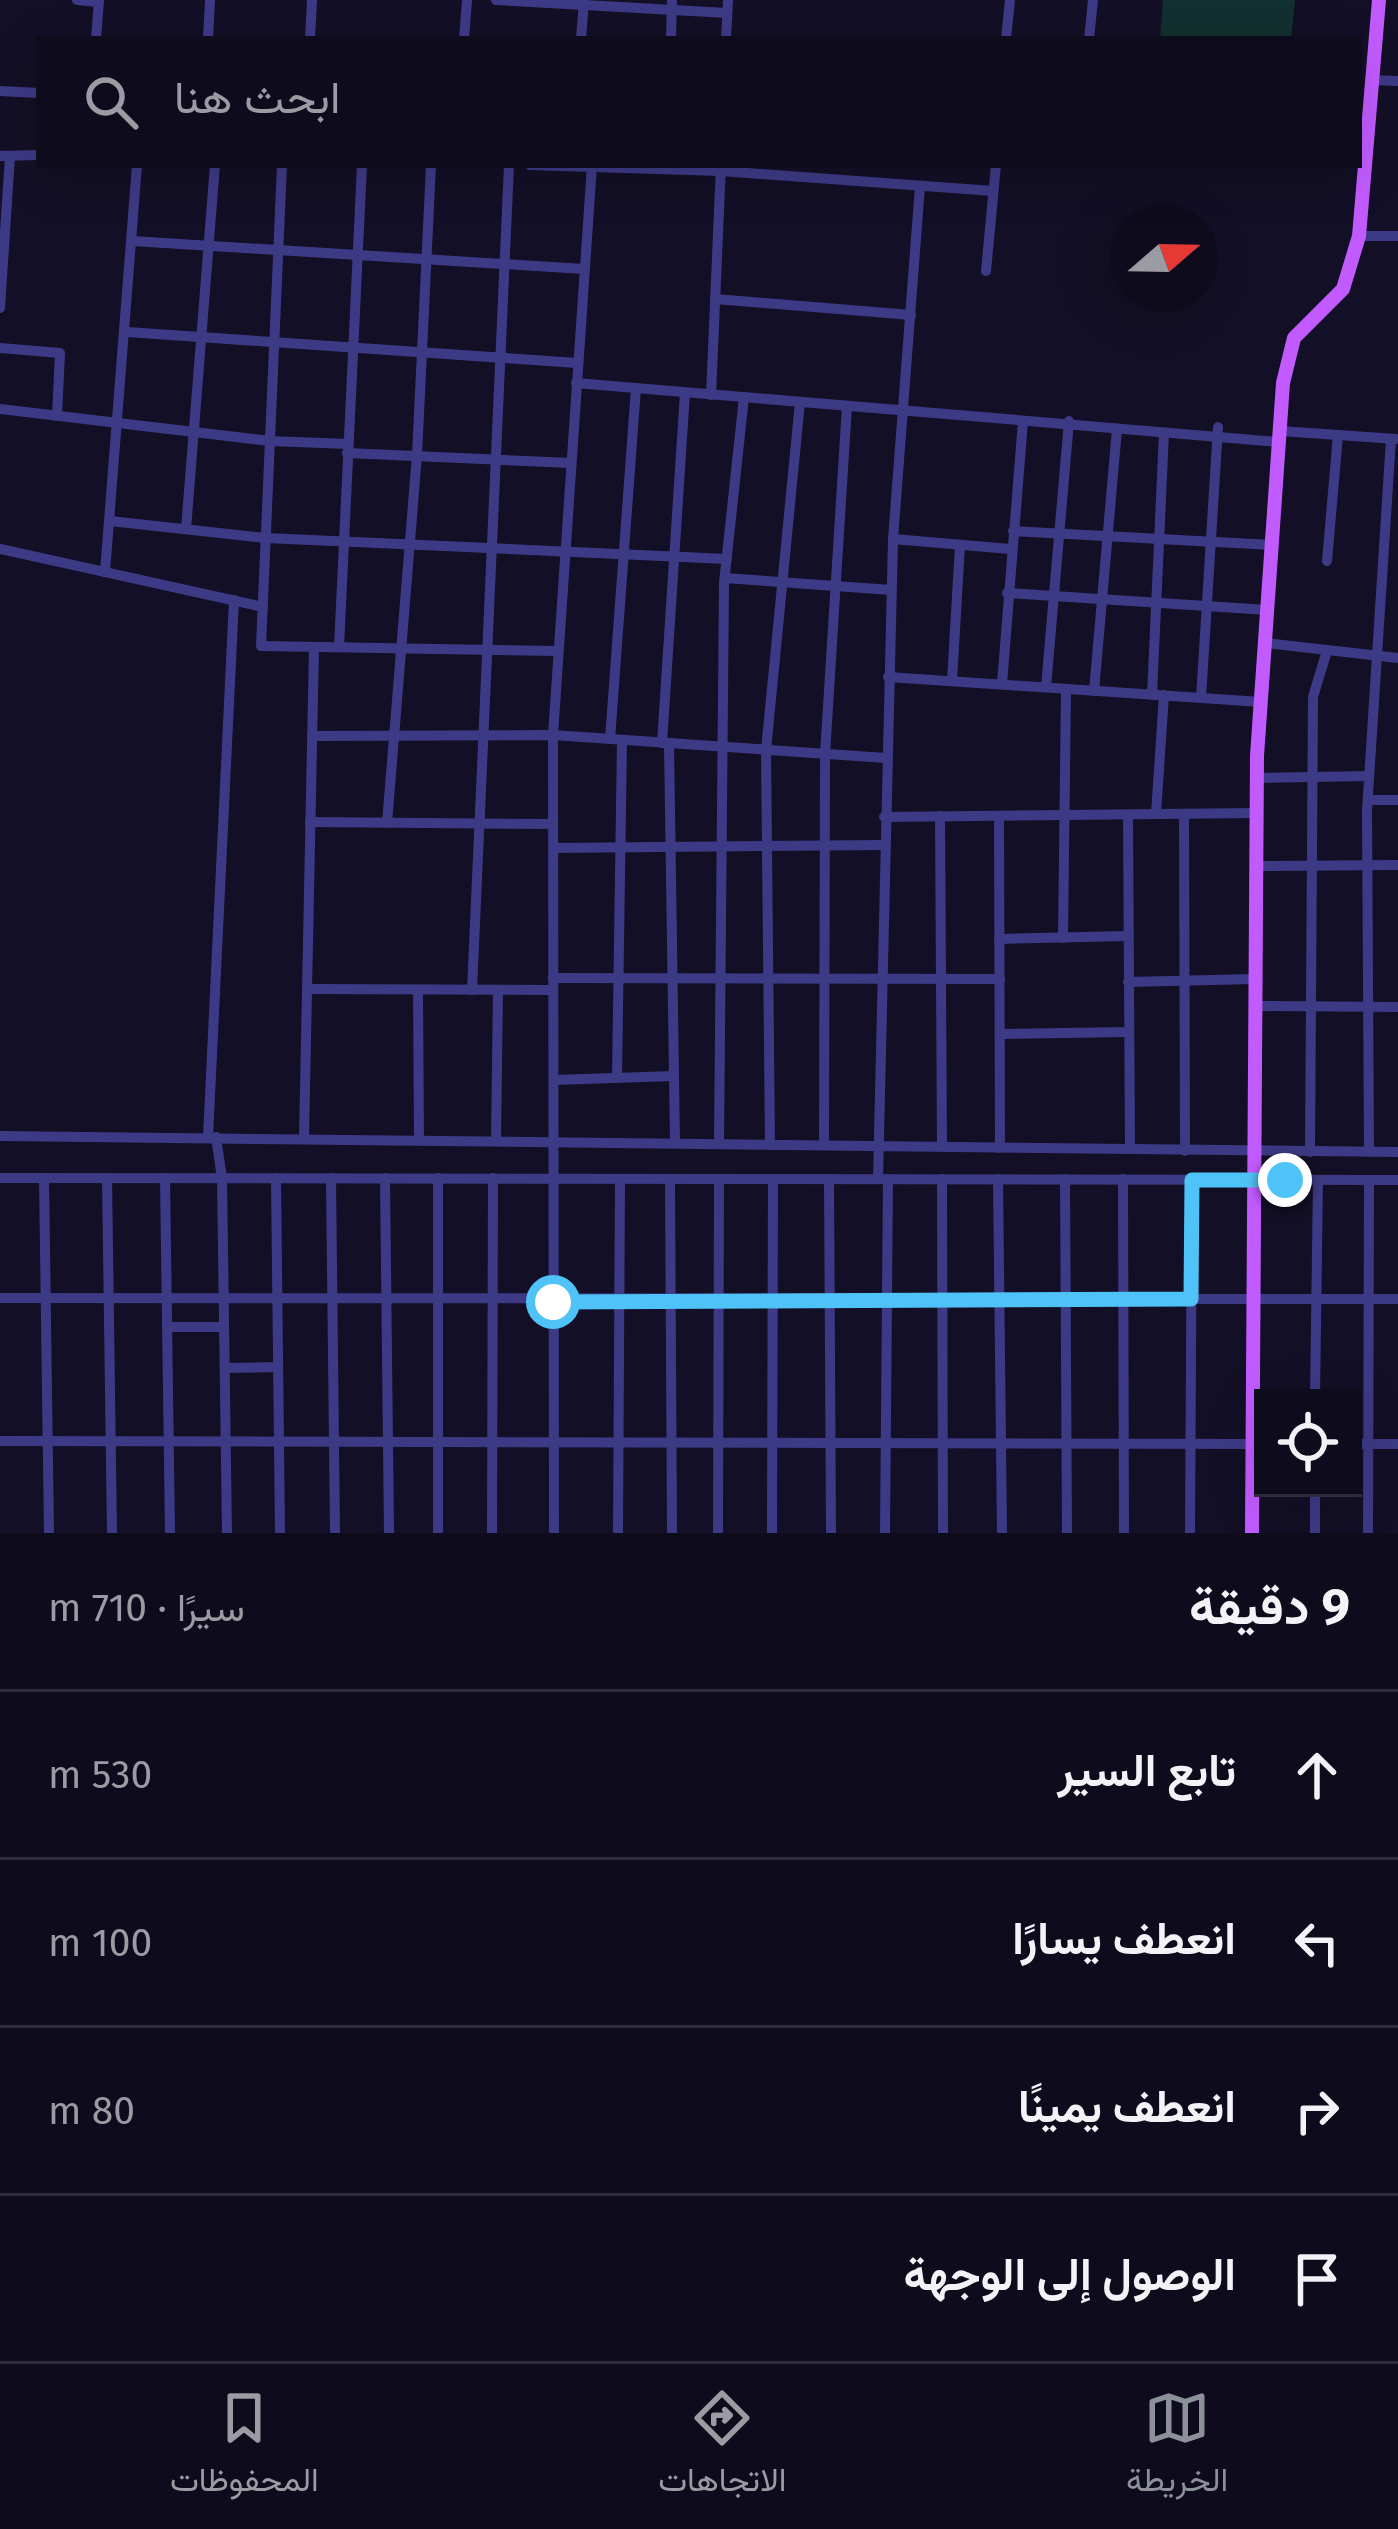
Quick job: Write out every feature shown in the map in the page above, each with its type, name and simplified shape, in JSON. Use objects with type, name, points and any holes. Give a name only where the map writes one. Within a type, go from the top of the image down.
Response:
[{"type":"main road","points":[[1255,1389],[1251,1180],[1256,813],[1279,437],[1294,338],[1343,289],[1359,236],[1379,0]]},
{"type":"main road","points":[[1252,1533],[1254,1497]]},
{"type":"street","points":[[77,0],[99,1],[97,36]]},
{"type":"street","points":[[208,36],[210,0]]},
{"type":"street","points":[[310,36],[312,0]]},
{"type":"street","points":[[464,36],[467,0]]},
{"type":"street","points":[[496,0],[727,7]]},
{"type":"street","points":[[1006,36],[1010,0]]},
{"type":"street","points":[[1089,36],[1094,0]]},
{"type":"street","points":[[581,36],[584,3]]},
{"type":"street","points":[[670,36],[672,5]]},
{"type":"street","points":[[1372,80],[1398,81]]},
{"type":"street","points":[[0,91],[36,94]]},
{"type":"street","points":[[0,308],[5,156],[36,155]]},
{"type":"street","points":[[105,572],[121,424],[137,168]]},
{"type":"street","points":[[186,529],[215,168]]},
{"type":"street","points":[[282,168],[261,646],[558,651]]},
{"type":"street","points":[[339,647],[362,168]]},
{"type":"street","points":[[387,823],[417,455],[431,168]]},
{"type":"street","points":[[472,990],[509,168]]},
{"type":"street","points":[[554,1533],[553,735],[592,168]]},
{"type":"street","points":[[711,395],[720,168],[993,191]]},
{"type":"street","points":[[986,272],[995,168]]},
{"type":"street","points":[[885,1533],[887,1300],[878,1146],[884,817],[893,539],[920,186]]},
{"type":"street","points":[[1359,236],[1398,236]]},
{"type":"street","points":[[132,241],[584,269]]},
{"type":"street","points":[[715,299],[911,315]]},
{"type":"street","points":[[127,332],[577,363]]},
{"type":"street","points":[[0,348],[60,352],[56,416]]},
{"type":"street","points":[[576,383],[1164,433],[1395,439],[1391,560],[1377,658],[1368,800],[1369,1151]]},
{"type":"street","points":[[617,1078],[621,848],[616,740],[636,388]]},
{"type":"street","points":[[675,1143],[666,743],[685,392]]},
{"type":"street","points":[[719,1144],[725,578],[744,398]]},
{"type":"street","points":[[770,1145],[766,750],[800,402]]},
{"type":"street","points":[[824,1145],[825,754],[847,406]]},
{"type":"street","points":[[0,409],[417,455],[571,463]]},
{"type":"street","points":[[1002,685],[1023,421]]},
{"type":"street","points":[[1046,688],[1069,423]]},
{"type":"street","points":[[1094,691],[1118,429]]},
{"type":"street","points":[[1201,698],[1218,432]]},
{"type":"street","points":[[1156,814],[1154,603],[1164,433]]},
{"type":"street","points":[[1328,561],[1338,435]]},
{"type":"street","points":[[110,521],[266,538],[727,559]]},
{"type":"street","points":[[1012,532],[1272,545]]},
{"type":"street","points":[[893,539],[1010,549]]},
{"type":"street","points":[[952,681],[961,545]]},
{"type":"street","points":[[0,550],[262,607]]},
{"type":"street","points":[[725,578],[891,590]]},
{"type":"street","points":[[1007,593],[1267,610]]},
{"type":"street","points":[[227,1533],[223,1178],[212,1137],[234,600]]},
{"type":"street","points":[[1265,643],[1398,658]]},
{"type":"street","points":[[304,1138],[314,647]]},
{"type":"street","points":[[1310,1151],[1313,697],[1326,653]]},
{"type":"street","points":[[888,677],[1261,702]]},
{"type":"street","points":[[1063,938],[1066,689]]},
{"type":"street","points":[[312,736],[553,735],[886,758]]},
{"type":"street","points":[[1257,778],[1369,776]]},
{"type":"street","points":[[1368,800],[1398,800]]},
{"type":"street","points":[[884,817],[1256,813]]},
{"type":"street","points":[[1184,814],[1185,1150]]},
{"type":"street","points":[[1128,815],[1130,1149]]},
{"type":"street","points":[[940,816],[942,1147]]},
{"type":"street","points":[[999,816],[1000,1148]]},
{"type":"street","points":[[310,822],[553,824]]},
{"type":"street","points":[[553,848],[884,845]]},
{"type":"street","points":[[1256,866],[1398,865]]},
{"type":"street","points":[[999,939],[1128,936]]},
{"type":"street","points":[[307,989],[498,990],[620,977],[1000,979]]},
{"type":"street","points":[[1128,982],[1254,979]]},
{"type":"street","points":[[418,990],[419,1140]]},
{"type":"street","points":[[496,1141],[498,990]]},
{"type":"street","points":[[1254,1006],[1398,1007]]},
{"type":"street","points":[[1000,1034],[1129,1032]]},
{"type":"street","points":[[554,1080],[674,1076]]},
{"type":"street","points":[[0,1136],[1398,1152]]},
{"type":"street","points":[[0,1178],[1398,1180]]},
{"type":"street","points":[[44,1178],[49,1533]]},
{"type":"street","points":[[107,1178],[112,1533]]},
{"type":"street","points":[[165,1178],[170,1533]]},
{"type":"street","points":[[276,1178],[280,1533]]},
{"type":"street","points":[[331,1178],[335,1533]]},
{"type":"street","points":[[385,1178],[389,1533]]},
{"type":"street","points":[[437,1533],[438,1178]]},
{"type":"street","points":[[492,1533],[493,1178]]},
{"type":"street","points":[[618,1533],[620,1179]]},
{"type":"street","points":[[670,1179],[672,1533]]},
{"type":"street","points":[[718,1533],[719,1179]]},
{"type":"street","points":[[772,1533],[773,1179]]},
{"type":"street","points":[[829,1179],[831,1533]]},
{"type":"street","points":[[942,1179],[943,1533]]},
{"type":"street","points":[[998,1179],[1002,1533]]},
{"type":"street","points":[[1065,1179],[1066,1533]]},
{"type":"street","points":[[1123,1179],[1124,1533]]},
{"type":"street","points":[[1190,1533],[1192,1180]]},
{"type":"street","points":[[1315,1389],[1318,1180]]},
{"type":"street","points":[[1368,1533],[1369,1180]]},
{"type":"street","points":[[0,1298],[553,1302],[1398,1299]]},
{"type":"street","points":[[167,1327],[224,1327]]},
{"type":"street","points":[[225,1368],[278,1367]]},
{"type":"street","points":[[0,1442],[1254,1444]]},
{"type":"street","points":[[1362,1444],[1398,1444]]},
{"type":"street","points":[[1315,1497],[1316,1533]]},
{"type":"green space","points":[[1163,0],[1295,0],[1291,36],[1160,36]]},
{"type":"route","points":[[553,1302],[1191,1299],[1192,1180],[1285,1180]]}]
